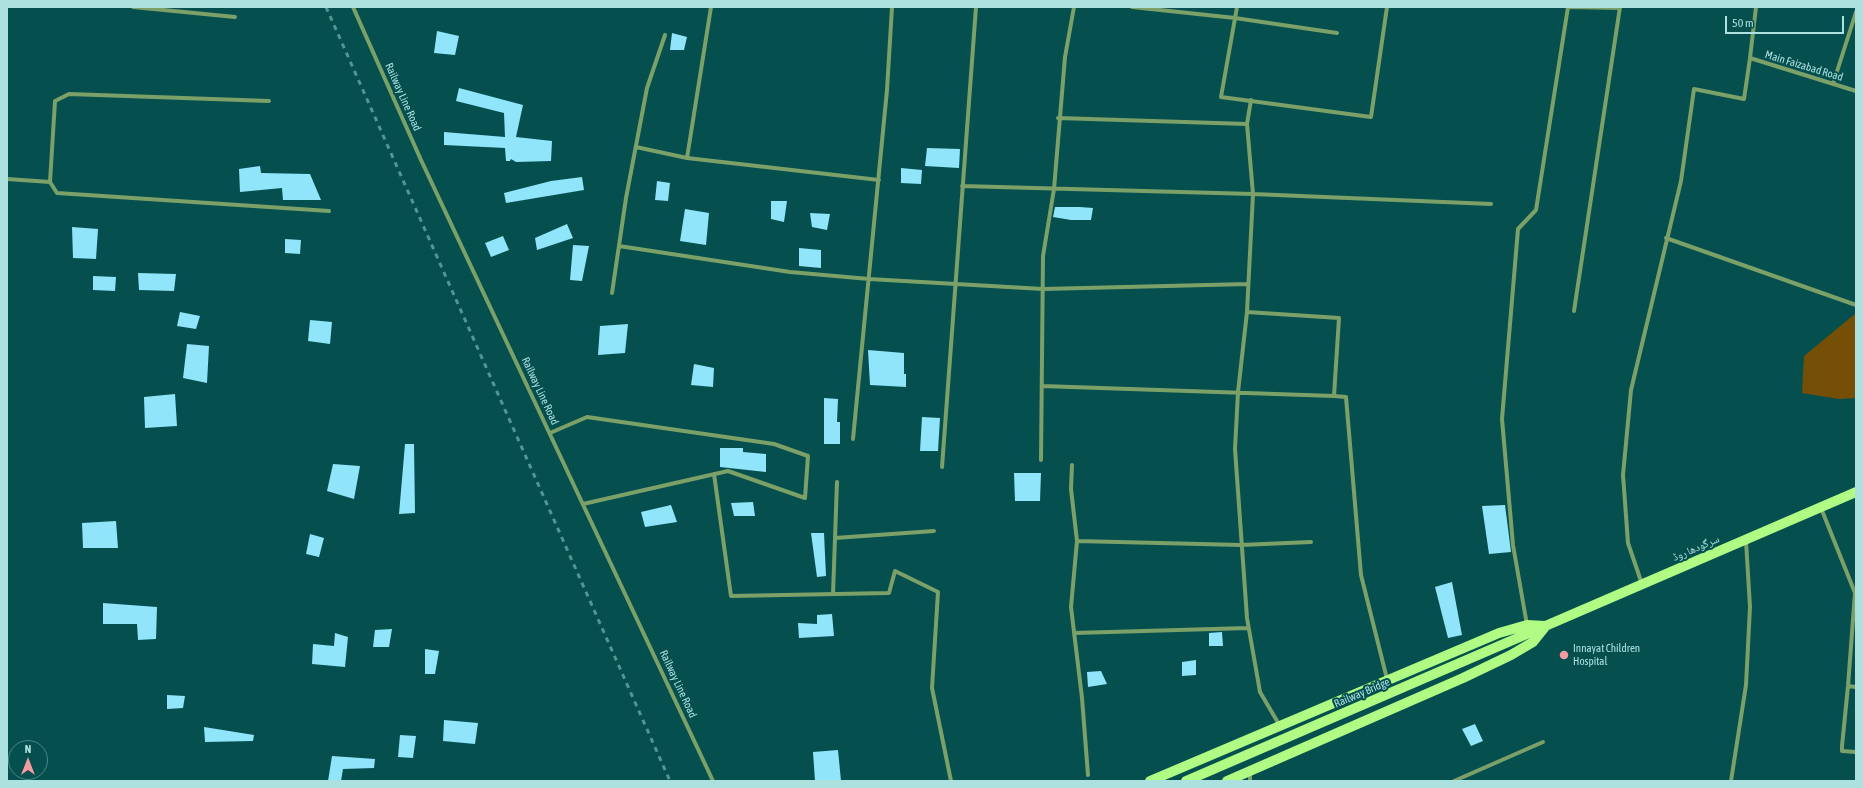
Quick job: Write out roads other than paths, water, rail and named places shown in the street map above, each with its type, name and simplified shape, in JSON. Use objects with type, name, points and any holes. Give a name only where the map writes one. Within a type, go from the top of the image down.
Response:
[{"type":"main road","name":"سرگودھا روڈ","points":[[1547,626],[1856,492]]},
{"type":"main road","points":[[1150,781],[1499,633],[1527,625],[1547,626]]},
{"type":"main road","points":[[1228,781],[1250,776],[1511,655],[1533,642],[1547,626]]},
{"type":"main road","name":"Railway Bridge","points":[[1186,781],[1547,626]]},
{"type":"street","points":[[133,7],[235,17]]},
{"type":"street","name":"Railway Line Road","points":[[353,7],[421,160],[713,781]]},
{"type":"street","points":[[687,158],[711,7]]},
{"type":"street","points":[[853,439],[879,180],[887,90],[892,7]]},
{"type":"street","points":[[942,467],[976,7]]},
{"type":"street","points":[[1040,460],[1043,256],[1054,189],[1058,118],[1064,56],[1074,7]]},
{"type":"street","points":[[1132,7],[1235,18],[1337,33]]},
{"type":"street","points":[[1237,7],[1221,97],[1371,117],[1387,7]]},
{"type":"street","points":[[1527,625],[1513,545],[1502,419],[1518,229],[1536,210],[1568,7],[1620,8],[1574,311]]},
{"type":"street","name":"Main Faizabad Road","points":[[1756,7],[1750,58],[1856,92]]},
{"type":"street","points":[[1833,84],[1856,12]]},
{"type":"street","points":[[612,293],[647,88],[665,35]]},
{"type":"street","points":[[1642,584],[1628,543],[1623,475],[1631,390],[1666,238],[1681,181],[1694,89],[1744,99],[1750,58]]},
{"type":"street","points":[[269,101],[69,94],[55,100],[50,182],[57,194],[329,212]]},
{"type":"street","points":[[1251,100],[1247,124],[1253,194],[1247,312],[1238,392],[1235,449],[1248,628],[1260,692],[1280,727]]},
{"type":"street","points":[[1058,118],[1247,124]]},
{"type":"street","points":[[636,147],[687,158],[879,180]]},
{"type":"street","points":[[7,179],[50,182]]},
{"type":"street","points":[[962,186],[1253,194],[1491,204]]},
{"type":"street","points":[[1666,238],[1856,305]]},
{"type":"street","points":[[619,246],[790,272],[869,279],[1043,289],[1248,284]]},
{"type":"street","points":[[1247,312],[1339,318],[1334,396]]},
{"type":"street","points":[[1042,386],[1346,397],[1361,575],[1387,680]]},
{"type":"street","points":[[550,434],[587,417],[774,444],[808,456],[805,498],[728,471],[583,504]]},
{"type":"street","points":[[1072,465],[1071,489],[1077,541],[1071,607],[1082,698],[1088,775]]},
{"type":"street","points":[[714,474],[731,596],[889,593],[895,571],[938,592],[932,688],[951,781]]},
{"type":"street","points":[[833,594],[837,482]]},
{"type":"street","points":[[1820,508],[1855,593],[1842,750],[1856,752]]},
{"type":"street","points":[[835,538],[934,532]]},
{"type":"street","points":[[1731,781],[1746,685],[1750,608],[1746,539]]},
{"type":"street","points":[[1077,541],[1241,545],[1311,542]]},
{"type":"street","points":[[1074,633],[1248,628]]},
{"type":"street","points":[[1848,686],[1856,687]]},
{"type":"street","points":[[1454,781],[1543,742]]},
{"type":"railway","points":[[326,7],[670,781]]},
{"type":"place","name":"Innayat Children Hospital","points":[[1564,655]]}]
